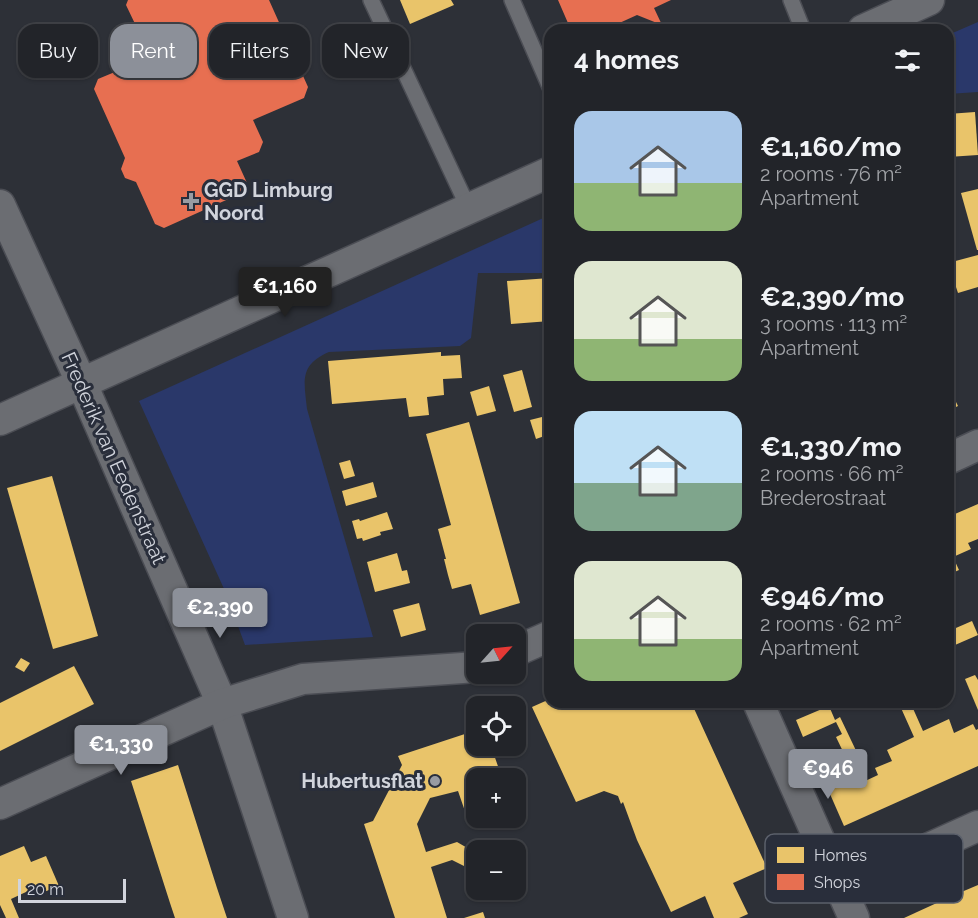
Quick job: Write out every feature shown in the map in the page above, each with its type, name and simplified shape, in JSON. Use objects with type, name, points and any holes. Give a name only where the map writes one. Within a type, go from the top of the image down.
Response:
[{"type":"street","points":[[875,24],[929,0]]},
{"type":"street","points":[[0,420],[544,175]]},
{"type":"street","name":"Frederik van Eedenstraat","points":[[0,205],[82,384],[222,704],[293,918]]},
{"type":"street","points":[[954,456],[978,445]]},
{"type":"street","points":[[526,647],[544,639]]},
{"type":"street","points":[[0,804],[222,704],[303,679],[466,668]]},
{"type":"street","points":[[761,708],[817,834]]},
{"type":"street","points":[[960,834],[978,826]]},
{"type":"street","points":[[848,903],[854,918]]},
{"type":"lane","points":[[371,0],[469,209]]},
{"type":"lane","points":[[512,0],[544,73]]},
{"type":"lane","points":[[791,0],[801,24]]},
{"type":"shaded area","points":[[978,22],[978,92],[954,94],[954,32]]},
{"type":"shaded area","points":[[544,218],[544,273],[478,273],[471,338],[460,346],[329,352],[312,362],[308,368],[305,382],[307,409],[373,637],[245,645],[225,591],[139,401]]},
{"type":"building: Homes","points":[[400,0],[451,0],[454,5],[410,24]]},
{"type":"building: Homes","points":[[975,112],[978,155],[954,157],[954,114]]},
{"type":"building: Homes","points":[[978,189],[978,250],[977,250],[961,193]]},
{"type":"building: Homes","points":[[978,255],[978,287],[958,293],[954,281],[954,261]]},
{"type":"building: Homes","points":[[544,278],[544,321],[511,324],[507,281]]},
{"type":"building: Homes","points":[[441,352],[441,356],[460,355],[462,378],[443,379],[444,395],[427,397],[429,415],[409,417],[406,398],[332,404],[328,361]]},
{"type":"building: Homes","points":[[522,370],[532,407],[514,412],[503,375]]},
{"type":"building: Homes","points":[[489,386],[496,411],[477,416],[470,392]]},
{"type":"building: Homes","points":[[544,416],[544,436],[536,439],[530,420]]},
{"type":"building: Homes","points":[[469,422],[520,603],[480,615],[471,584],[452,589],[438,529],[451,525],[426,434]]},
{"type":"building: Homes","points":[[350,460],[355,476],[344,479],[339,463]]},
{"type":"building: Homes","points":[[52,476],[98,636],[53,649],[7,488]]},
{"type":"building: Homes","points":[[373,482],[377,497],[346,506],[342,491]]},
{"type":"building: Homes","points":[[978,504],[978,539],[968,543],[971,549],[954,557],[954,514]]},
{"type":"building: Homes","points":[[387,512],[393,529],[380,532],[381,535],[363,541],[362,538],[357,539],[352,521],[359,519],[360,521]]},
{"type":"building: Homes","points":[[397,553],[402,571],[407,570],[410,583],[375,592],[367,562]]},
{"type":"building: Homes","points":[[954,559],[959,570],[954,572]]},
{"type":"building: Homes","points":[[419,603],[426,630],[401,637],[393,610]]},
{"type":"building: Homes","points":[[972,621],[978,635],[955,645],[954,629]]},
{"type":"building: Homes","points":[[21,658],[30,663],[24,672],[15,667]]},
{"type":"building: Homes","points":[[74,666],[94,704],[0,751],[0,703]]},
{"type":"building: Homes","points":[[975,675],[978,680],[978,710],[965,679]]},
{"type":"building: Homes","points":[[544,702],[544,708],[694,708],[765,864],[765,869],[733,883],[748,914],[739,918],[714,918],[705,896],[671,912],[637,840],[623,802],[621,804],[618,796],[604,791],[576,802],[532,707]]},
{"type":"building: Homes","points":[[824,708],[830,708],[835,720],[840,717],[861,761],[855,764],[863,782],[878,775],[875,768],[892,761],[887,750],[914,737],[901,708],[913,708],[923,731],[949,719],[954,733],[973,724],[976,730],[978,729],[978,766],[844,826],[823,778],[850,766],[836,737],[842,734],[836,722],[803,737],[796,720]]},
{"type":"building: Homes","points":[[466,734],[466,756],[494,756],[499,768],[466,768],[466,814],[458,791],[430,798],[417,824],[426,852],[457,842],[466,847],[466,867],[452,860],[431,867],[447,918],[395,918],[364,824],[373,821],[402,765],[398,756]]},
{"type":"building: Homes","points":[[178,765],[227,918],[175,918],[170,903],[131,781]]},
{"type":"building: Homes","points":[[24,846],[31,862],[46,856],[59,886],[44,892],[41,885],[11,899],[19,918],[6,918],[0,905],[0,856]]},
{"type":"building: Homes","points":[[978,885],[978,918],[904,918],[937,903],[963,903],[963,891]]},
{"type":"building: Homes","points":[[483,912],[485,918],[464,918]]},
{"type":"building: Shops","points":[[128,0],[269,0],[280,24],[209,24],[209,78],[304,78],[308,87],[304,98],[253,120],[263,142],[259,152],[237,161],[247,183],[244,192],[164,228],[155,224],[136,182],[125,178],[121,169],[125,158],[94,89],[98,79],[110,74],[110,78],[197,78],[197,24],[135,24],[126,5]]},
{"type":"building: Shops","points":[[558,0],[671,0],[654,8],[662,24],[637,15],[617,24],[568,24]]},
{"type":"place","name":"GGD Limburg Noord","points":[[191,201]]},
{"type":"place","name":"Hubertusflat","points":[[435,781]]}]
